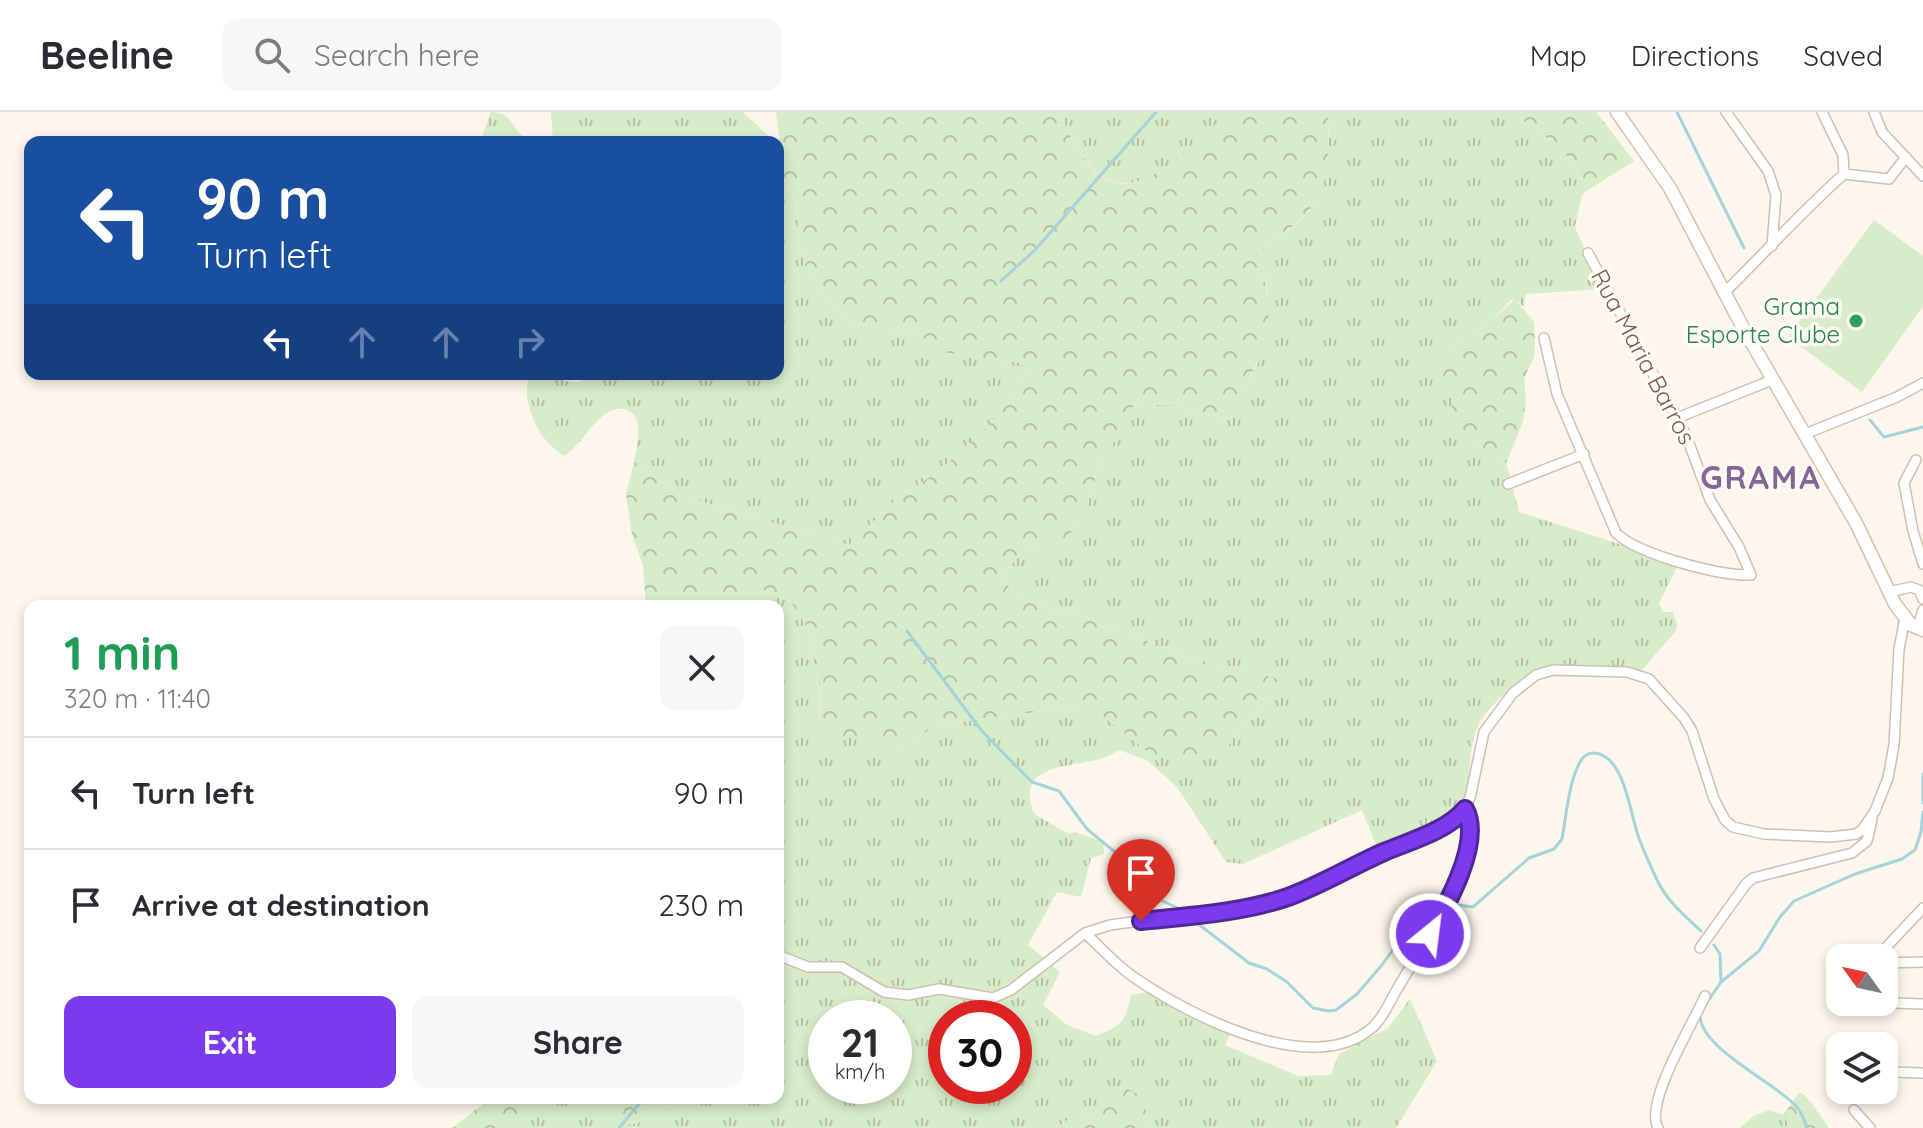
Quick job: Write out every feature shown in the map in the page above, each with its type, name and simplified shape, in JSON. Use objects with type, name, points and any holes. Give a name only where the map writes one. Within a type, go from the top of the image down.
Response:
[{"type":"main road","points":[[1617,112],[1670,188],[1772,380],[1856,523],[1889,592],[1905,618],[1920,630]]},
{"type":"street","points":[[1726,112],[1768,171],[1776,195],[1772,246]]},
{"type":"street","points":[[1822,112],[1843,155],[1844,174]]},
{"type":"street","points":[[1874,112],[1882,132],[1923,176]]},
{"type":"street","points":[[1724,293],[1802,211],[1844,174],[1889,179],[1906,157]]},
{"type":"street","name":"Rua Maria Barros","points":[[1544,338],[1557,394],[1613,527],[1621,537],[1647,550],[1697,567],[1724,574],[1751,575],[1739,547],[1710,500],[1677,418],[1588,253]]},
{"type":"street","points":[[1677,418],[1772,380]]},
{"type":"street","points":[[1805,434],[1897,397],[1923,383]]},
{"type":"street","points":[[1508,484],[1584,454]]},
{"type":"street","points":[[1916,460],[1904,483],[1923,564]]},
{"type":"street","points":[[1889,592],[1911,587],[1919,590],[1923,599]]},
{"type":"street","points":[[1920,630],[1923,610]]},
{"type":"street","points":[[1700,948],[1753,878],[1852,853],[1867,841],[1873,815],[1888,778],[1894,745],[1899,649],[1905,618]]},
{"type":"street","points":[[784,957],[808,967],[842,967],[869,986],[884,992],[908,995],[939,989],[993,998],[1011,990],[1085,933],[1110,925],[1235,908],[1292,896],[1426,834],[1465,809],[1484,732],[1513,693],[1536,675],[1553,670],[1637,674],[1651,680],[1692,731],[1714,799],[1725,820],[1733,827],[1764,834],[1831,837],[1856,834],[1873,815]]},
{"type":"street","points":[[1085,933],[1134,977],[1179,1004],[1218,1022],[1284,1045],[1339,1044],[1374,1026],[1443,913],[1457,885],[1469,841],[1470,823],[1465,809]]},
{"type":"street","points":[[1889,944],[1923,908]]},
{"type":"street","points":[[1898,963],[1923,962]]},
{"type":"street","points":[[1658,1128],[1655,1118],[1663,1082],[1705,996]]},
{"type":"street","points":[[1898,1003],[1923,1004]]},
{"type":"street","points":[[1898,1072],[1923,1073]]},
{"type":"street","points":[[1854,1110],[1870,1128]]},
{"type":"green space","points":[[491,112],[505,116],[522,136],[482,136]]},
{"type":"green space","points":[[551,112],[743,112],[769,136],[553,136]]},
{"type":"green space","points":[[776,112],[1060,112],[1078,150],[1097,173],[1117,183],[1137,182],[1158,172],[1181,156],[1229,112],[1328,112],[1328,155],[1321,190],[1302,218],[1265,243],[1262,262],[1269,303],[1266,335],[1258,362],[1231,420],[1176,406],[1134,403],[1123,434],[1100,454],[1093,491],[1077,525],[1062,543],[1043,551],[1025,549],[1002,575],[1009,587],[1033,604],[1090,618],[1187,657],[1284,680],[1276,694],[1212,759],[1152,755],[1089,705],[936,725],[900,749],[819,731],[821,685],[810,631],[791,602],[765,590],[757,591],[752,600],[646,600],[643,565],[632,535],[626,495],[634,462],[685,497],[849,545],[899,497],[938,472],[988,426],[1027,371],[1021,363],[942,352],[919,335],[847,321],[821,293],[800,250],[796,200],[785,183],[784,136],[779,136]]},
{"type":"green space","points":[[1060,112],[1229,112],[1181,156],[1158,172],[1137,182],[1116,182],[1097,172],[1078,149]]},
{"type":"green space","points":[[1328,112],[1516,112],[1568,158],[1588,190],[1582,195],[1575,227],[1602,289],[1526,294],[1524,307],[1515,299],[1511,300],[1492,320],[1449,350],[1436,376],[1452,392],[1471,439],[1506,463],[1519,512],[1679,563],[1659,603],[1663,612],[1673,612],[1676,631],[1640,672],[1537,670],[1522,680],[1495,703],[1474,736],[1468,820],[1379,852],[1362,810],[1243,864],[1226,862],[1177,787],[1148,761],[1120,750],[1103,758],[1050,770],[1032,784],[1030,797],[1034,814],[1069,834],[1075,832],[1103,842],[1104,854],[1091,858],[1081,897],[1057,892],[1028,945],[1060,972],[1043,1005],[1067,1025],[1096,1036],[1121,1022],[1131,995],[1148,992],[1231,1033],[1225,1045],[1298,1076],[1331,1075],[1339,1054],[1388,1028],[1410,999],[1437,1061],[1396,1128],[1147,1128],[1145,1098],[1106,1100],[1090,1119],[1065,1121],[1058,1128],[510,1128],[521,1104],[597,1104],[614,1119],[641,1122],[654,1110],[666,1108],[668,1104],[784,1104],[784,600],[752,600],[757,591],[765,590],[791,602],[810,631],[821,685],[819,720],[900,749],[936,725],[1089,705],[1152,755],[1224,750],[1252,715],[1276,694],[1283,680],[1187,657],[1090,618],[1033,604],[1009,587],[1002,575],[1025,549],[1043,551],[1061,543],[1077,525],[1093,491],[1100,454],[1123,434],[1133,403],[1176,406],[1231,420],[1235,403],[1258,363],[1268,293],[1260,259],[1265,243],[1286,232],[1313,206],[1325,173]]},
{"type":"green space","points":[[1516,112],[1596,112],[1634,161],[1588,190],[1565,153]]},
{"type":"green space","points":[[784,178],[796,200],[800,250],[821,293],[847,321],[919,335],[942,352],[1021,363],[1027,371],[988,426],[938,472],[899,497],[849,545],[685,497],[634,462],[638,425],[633,413],[627,410],[608,412],[563,456],[548,443],[533,419],[528,403],[527,380],[784,380]]},
{"type":"green space","name":"Grama Esporte Clube","points":[[1874,220],[1923,256],[1923,306],[1862,392],[1788,337]]},
{"type":"green space","points":[[1515,299],[1534,322],[1535,344],[1534,357],[1524,378],[1526,400],[1523,422],[1506,463],[1475,442],[1459,426],[1451,405],[1452,392],[1436,376],[1437,366],[1449,350],[1492,320]]},
{"type":"green space","points":[[1126,1088],[1145,1098],[1147,1128],[1058,1128],[1065,1121],[1090,1119],[1106,1100]]},
{"type":"green space","points":[[1800,1092],[1829,1128],[1791,1128],[1783,1115]]},
{"type":"green space","points":[[483,1104],[521,1104],[510,1128],[452,1128]]},
{"type":"green space","points":[[597,1104],[667,1104],[663,1112],[654,1110],[641,1122],[631,1125],[614,1119]]},
{"type":"green space","points":[[1769,1110],[1783,1115],[1791,1128],[1740,1128],[1754,1116]]},
{"type":"waterway","points":[[1001,281],[1035,250],[1156,112]]},
{"type":"waterway","points":[[1677,112],[1744,248]]},
{"type":"waterway","points":[[1870,420],[1884,437],[1923,427]]},
{"type":"waterway","points":[[907,631],[981,730],[1020,770],[1032,782],[1059,791],[1087,829],[1127,862],[1152,896],[1182,910]]},
{"type":"waterway","points":[[1457,905],[1473,907],[1529,858],[1554,849],[1562,839],[1576,770],[1584,757],[1594,753],[1605,756],[1620,776],[1640,841],[1661,888],[1701,931]]},
{"type":"waterway","points":[[1923,774],[1923,803]]},
{"type":"waterway","points":[[1706,1004],[1721,982],[1759,951],[1794,901],[1855,874],[1902,859],[1915,850],[1923,812]]},
{"type":"waterway","points":[[1193,920],[1249,963],[1267,969],[1287,982],[1313,1008],[1328,1011],[1336,1010],[1357,994],[1382,965],[1428,900],[1439,901]]},
{"type":"waterway","points":[[1714,945],[1720,954],[1721,982]]},
{"type":"waterway","points":[[1700,1014],[1711,1039],[1796,1106],[1807,1128]]},
{"type":"waterway","points":[[619,1128],[639,1104]]},
{"type":"place","name":"Grama Esporte Clube","points":[[1856,321]]},
{"type":"district","name":"GRAMA","points":[[1761,478]]},
{"type":"route","points":[[1141,921],[1273,902],[1292,896],[1426,834],[1459,816],[1465,809],[1470,831],[1457,885],[1430,934]]}]
